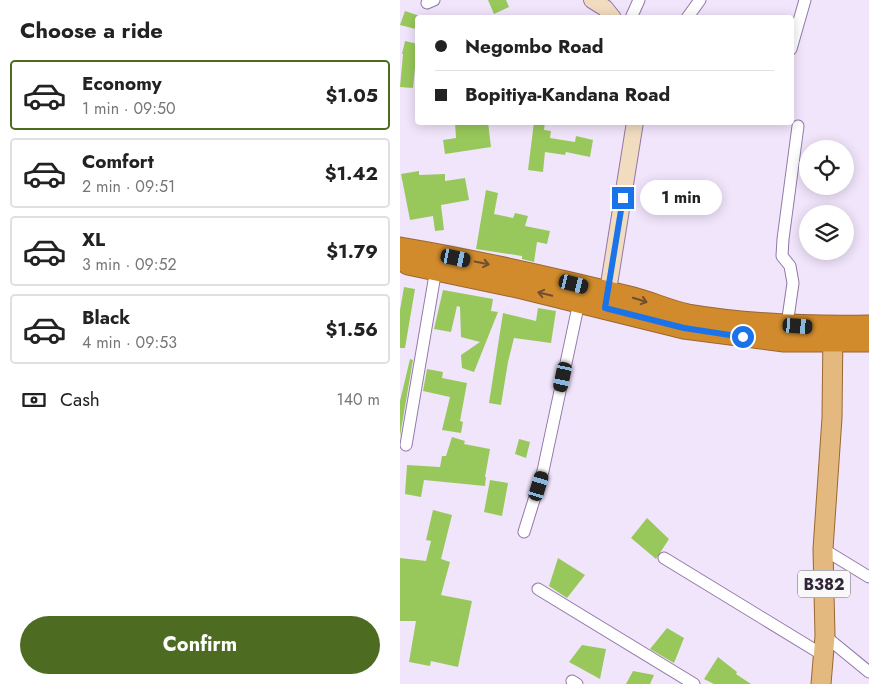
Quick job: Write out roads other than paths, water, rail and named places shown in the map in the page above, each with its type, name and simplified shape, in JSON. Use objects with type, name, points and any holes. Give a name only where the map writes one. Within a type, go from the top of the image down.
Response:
[{"type":"highway","points":[[400,248],[524,272],[684,328],[712,333],[784,341],[833,335],[869,326]]},
{"type":"highway","points":[[400,263],[436,269],[579,302],[634,298],[685,314],[718,320],[787,325],[869,341]]},
{"type":"main road","name":"B382","points":[[821,684],[825,636],[823,549],[832,427],[833,335]]},
{"type":"street","points":[[632,15],[639,0]]},
{"type":"street","points":[[689,15],[700,0]]},
{"type":"street","points":[[794,38],[805,0]]},
{"type":"street","points":[[606,300],[635,125]]},
{"type":"street","points":[[787,325],[793,283],[790,266],[782,256],[798,126]]},
{"type":"street","points":[[406,445],[436,269]]},
{"type":"street","points":[[524,532],[543,471],[579,302]]},
{"type":"street","points":[[823,549],[869,577]]},
{"type":"street","points":[[664,558],[824,655]]},
{"type":"street","points":[[538,589],[694,684]]},
{"type":"street","points":[[825,636],[869,672]]}]
